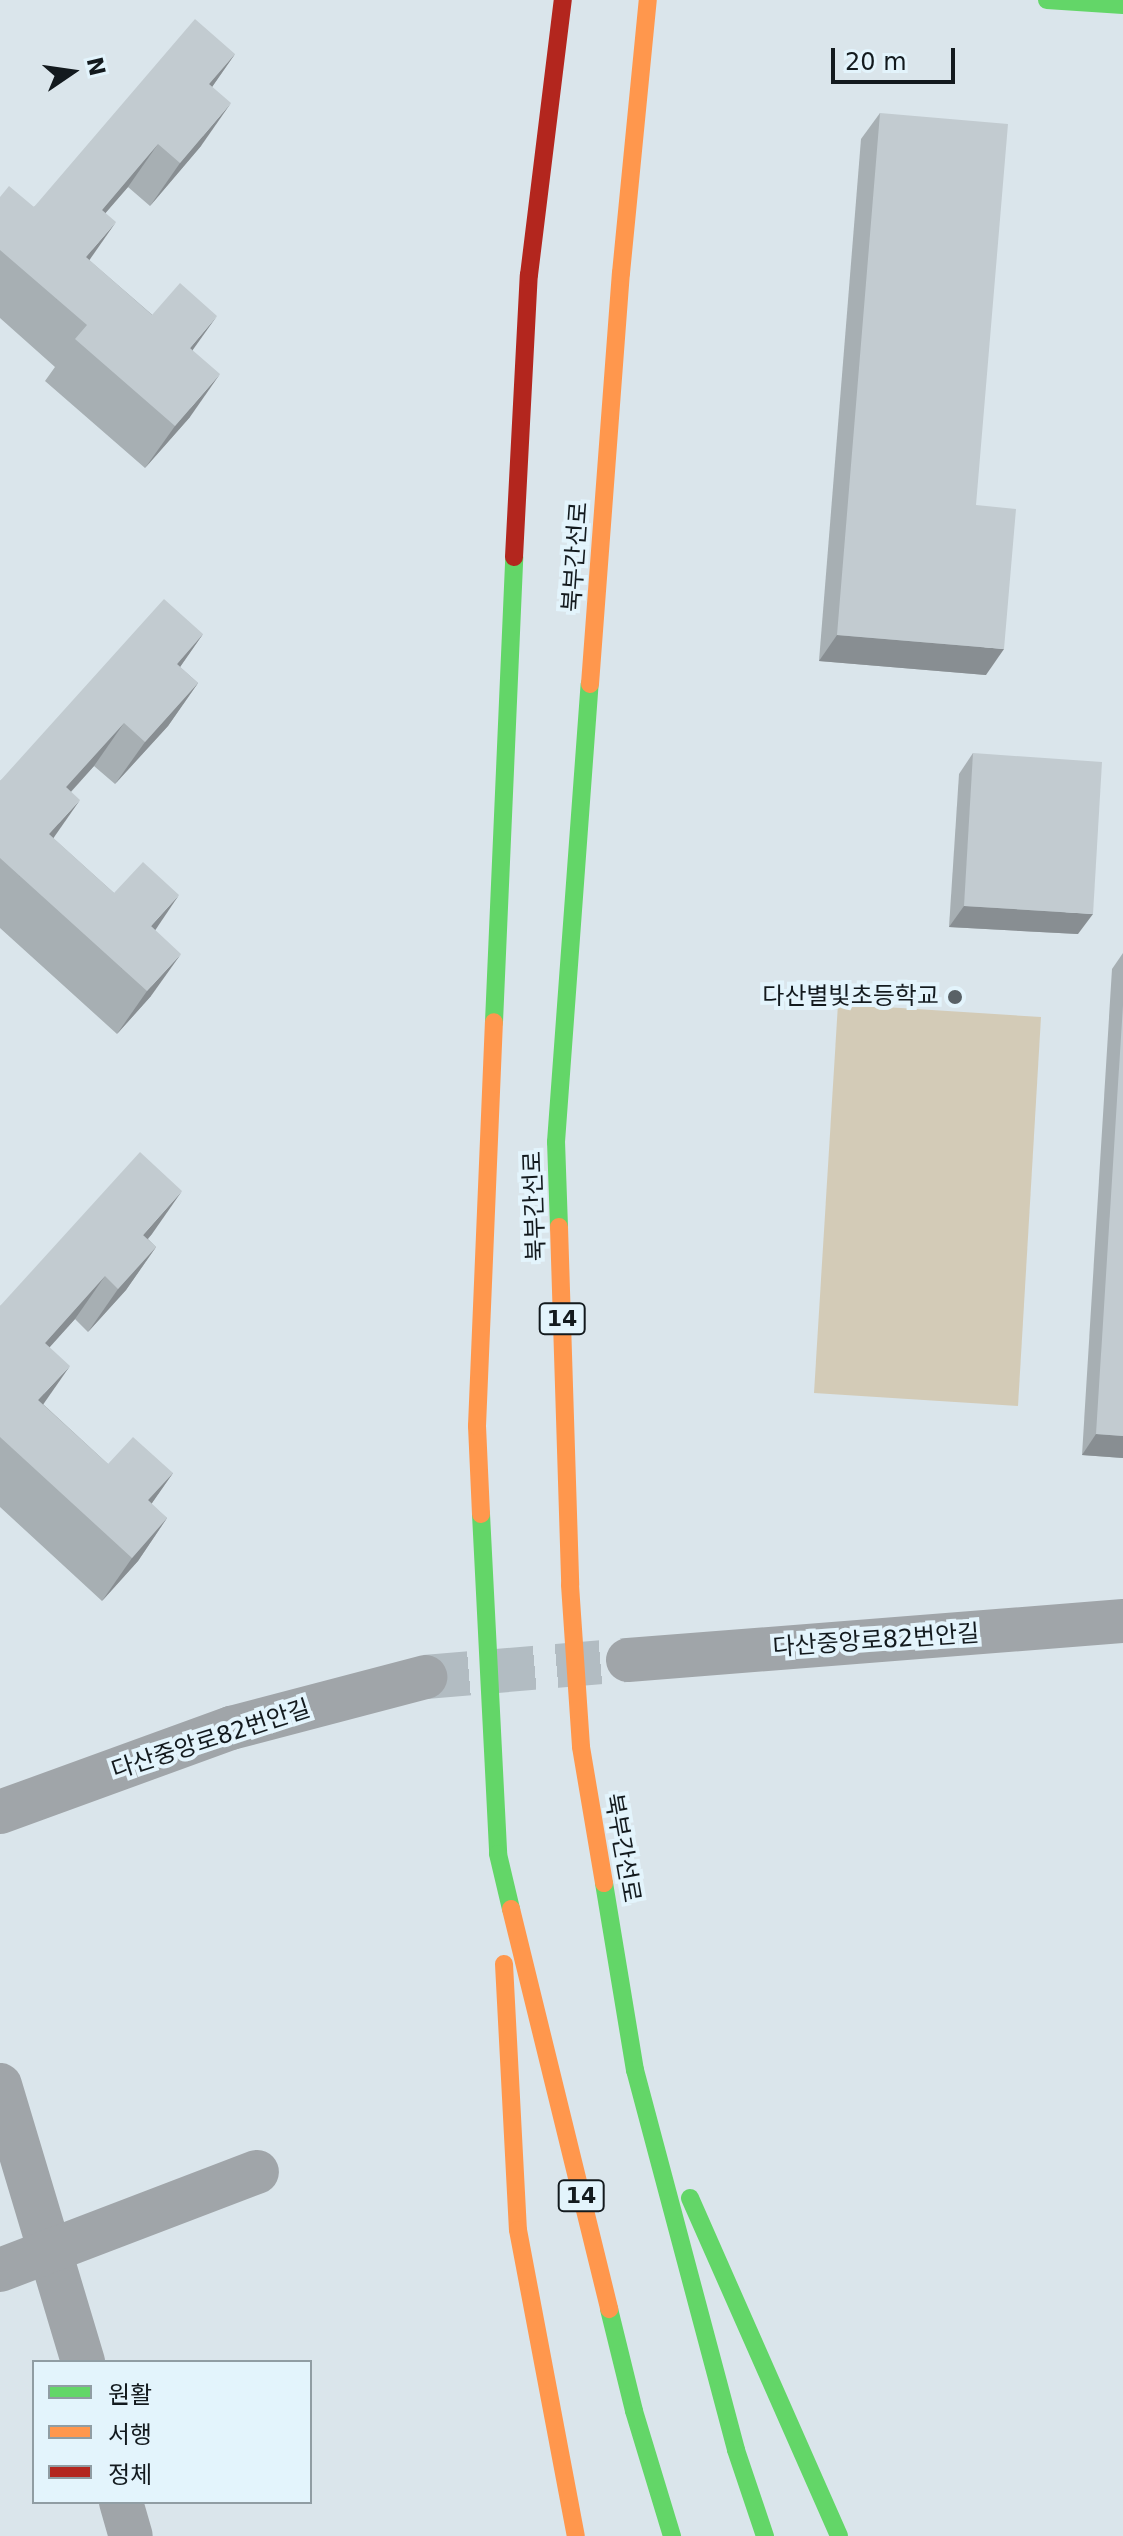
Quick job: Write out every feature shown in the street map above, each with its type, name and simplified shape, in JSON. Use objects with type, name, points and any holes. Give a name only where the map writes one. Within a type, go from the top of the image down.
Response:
[{"type":"main road","name":"북부간선로","points":[[563,0],[527,307],[509,642],[477,1426],[498,1854],[634,2411],[672,2536]]},
{"type":"main road","name":"북부간선로","points":[[648,0],[637,83],[556,1142],[570,1585],[581,1747],[635,2070],[687,2274],[765,2536]]},
{"type":"main road","points":[[1047,0],[1123,5]]},
{"type":"main road","points":[[498,1854],[518,2230],[576,2536]]},
{"type":"main road","points":[[635,2070],[839,2536]]},
{"type":"street","name":"다산중앙로82번안길","points":[[628,1660],[1123,1621]]},
{"type":"street","name":"다산중앙로82번안길","points":[[0,1812],[231,1728],[425,1677]]},
{"type":"street","points":[[0,2085],[52,2248],[82,2360]]},
{"type":"street","points":[[0,2270],[257,2172]]},
{"type":"street","points":[[122,2504],[131,2536]]},
{"type":"shaded area","points":[[838,1004],[1041,1017],[1018,1406],[814,1393]]},
{"type":"building","points":[[195,19],[235,54],[209,84],[231,103],[180,163],[158,144],[102,210],[116,222],[86,257],[152,315],[180,283],[217,316],[190,348],[220,374],[175,426],[75,339],[87,325],[0,250],[0,197],[9,186],[34,207]]},
{"type":"building","points":[[880,113],[1008,124],[976,505],[1016,509],[1004,649],[837,635]]},
{"type":"building","points":[[164,599],[203,634],[177,664],[198,683],[145,742],[124,723],[66,787],[80,800],[49,834],[114,893],[143,862],[179,895],[151,926],[181,954],[147,991],[0,858],[0,781]]},
{"type":"building","points":[[973,753],[1102,762],[1093,914],[964,906]]},
{"type":"building","points":[[1123,1005],[1123,1436],[1096,1434]]},
{"type":"building","points":[[140,1152],[182,1191],[143,1235],[156,1247],[118,1289],[105,1276],[45,1343],[70,1366],[38,1400],[108,1464],[133,1437],[173,1473],[148,1500],[167,1518],[132,1558],[0,1437],[0,1306]]},
{"type":"tunnel","points":[[425,1677],[628,1660]]},
{"type":"traffic: fast","points":[[1047,0],[1123,5]]},
{"type":"traffic: fast","points":[[494,1022],[514,557]]},
{"type":"traffic: fast","points":[[559,1227],[556,1142],[590,684]]},
{"type":"traffic: fast","points":[[481,1514],[498,1854],[511,1909]]},
{"type":"traffic: fast","points":[[604,1883],[635,2070],[736,2450],[765,2536]]},
{"type":"traffic: fast","points":[[690,2198],[839,2536]]},
{"type":"traffic: fast","points":[[609,2309],[634,2411],[672,2536]]},
{"type":"traffic: slow","points":[[590,684],[621,273],[648,0]]},
{"type":"traffic: slow","points":[[481,1514],[477,1426],[494,1022]]},
{"type":"traffic: slow","points":[[559,1227],[570,1585],[581,1747],[604,1883]]},
{"type":"traffic: slow","points":[[511,1909],[609,2309]]},
{"type":"traffic: slow","points":[[504,1964],[518,2230],[576,2536]]},
{"type":"traffic: jam","points":[[514,557],[529,275],[563,0]]},
{"type":"place","name":"다산별빛초등학교","points":[[955,997]]}]
